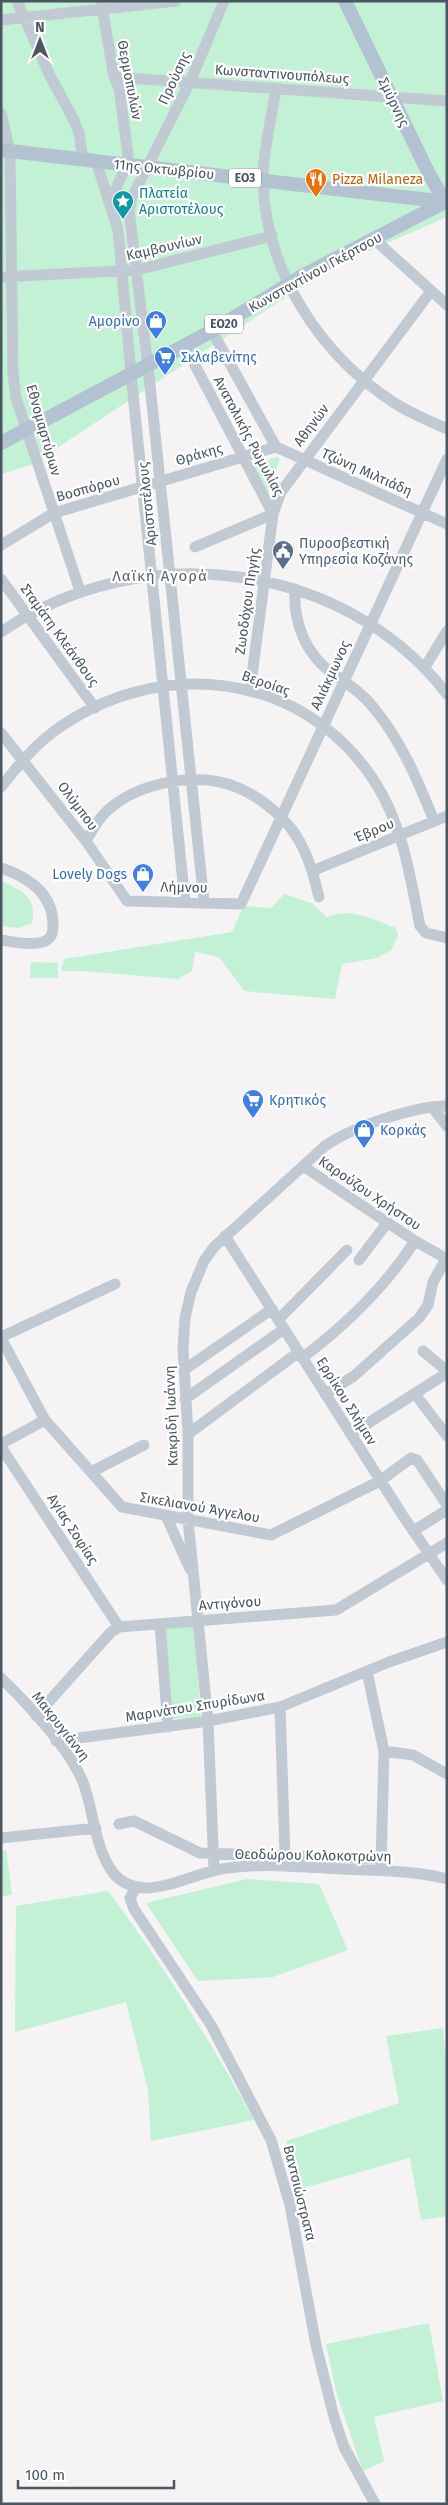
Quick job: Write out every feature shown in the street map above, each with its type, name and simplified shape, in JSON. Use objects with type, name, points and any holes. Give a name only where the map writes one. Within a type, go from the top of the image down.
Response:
[{"type":"main road","name":"Σμύρνης","points":[[345,1],[428,174],[446,202]]},
{"type":"main road","name":"11ης Οκτωβρίου","points":[[6,151],[446,202]]},
{"type":"main road","points":[[410,198],[424,189],[428,174]]},
{"type":"main road","name":"Κωνσταντίνου Γκέρτσου","points":[[1,443],[185,346],[289,284],[446,202]]},
{"type":"street","name":"Αριστοτέλους","points":[[16,1],[50,76],[74,120],[90,161],[110,202],[118,230],[142,487],[185,902]]},
{"type":"street","points":[[1,20],[101,5],[176,1]]},
{"type":"street","name":"Προύσης","points":[[148,166],[190,82],[224,1]]},
{"type":"street","name":"Θερμοπυλών","points":[[101,5],[114,77],[119,88],[127,164]]},
{"type":"street","name":"Κωνσταντινουπόλεως","points":[[114,77],[447,101]]},
{"type":"street","points":[[276,88],[263,180],[272,236],[289,284],[315,330],[340,359],[397,405],[447,429]]},
{"type":"street","name":"Εθνομαρτύρων","points":[[1,113],[6,151],[6,277],[16,398],[80,591]]},
{"type":"street","points":[[110,202],[127,164]]},
{"type":"street","name":"Αριστοτέλους","points":[[148,166],[132,197],[129,210],[148,366],[204,902]]},
{"type":"street","name":"Καμβουνίων","points":[[6,277],[136,270],[272,236]]},
{"type":"street","points":[[374,239],[447,305]]},
{"type":"street","name":"Αθηνών","points":[[273,514],[281,492],[431,291]]},
{"type":"street","points":[[212,331],[276,447]]},
{"type":"street","name":"Ανατολικής Ρωμυλίας","points":[[185,346],[273,514]]},
{"type":"street","name":"Θράκης","points":[[160,481],[276,447]]},
{"type":"street","name":"Τζώνη Μιλτιάδη","points":[[276,447],[447,524]]},
{"type":"street","name":"Αλιάκμωνος","points":[[241,904],[447,459]]},
{"type":"street","name":"Βοσπόρου","points":[[1,545],[54,513],[160,481]]},
{"type":"street","points":[[195,547],[273,514]]},
{"type":"street","name":"Ζωοδόχου Πηγής","points":[[250,691],[273,514]]},
{"type":"street","points":[[1,632],[27,615],[80,591],[152,576],[169,574],[222,574],[265,581],[295,589],[370,624],[403,647],[425,667],[447,694]]},
{"type":"street","name":"Σταμάτη Κλεάνθους","points":[[1,579],[94,708]]},
{"type":"street","points":[[295,589],[297,620],[305,642],[322,665],[344,680],[373,707],[387,726],[416,776],[434,821]]},
{"type":"street","points":[[425,667],[447,631]]},
{"type":"street","name":"Βεροίας","points":[[1,787],[24,760],[54,732],[94,708],[129,693],[181,683],[207,684],[250,691],[290,707],[323,725],[353,753],[386,800],[400,835],[408,860],[420,926],[426,933],[436,937],[447,938]]},
{"type":"street","name":"Ολύμπου","points":[[1,733],[86,841],[127,901]]},
{"type":"street","points":[[86,841],[102,816],[124,798],[150,787],[173,782],[208,780],[236,787],[258,798],[281,817],[299,842],[312,871],[319,897]]},
{"type":"street","name":"Έβρου","points":[[312,871],[447,816]]},
{"type":"street","points":[[1,868],[26,880],[42,892],[51,908],[53,933],[49,939],[42,942],[1,940]]},
{"type":"street","name":"Λήμνου","points":[[127,901],[241,904]]},
{"type":"street","name":"Κακριδή Ιωάννη","points":[[214,1870],[208,1721],[188,1520],[188,1434],[184,1370],[185,1318],[191,1292],[204,1261],[214,1247],[339,1136],[372,1124],[447,1106]]},
{"type":"street","points":[[433,1108],[447,1126]]},
{"type":"street","name":"Καρούζου Χρήστου","points":[[303,1166],[414,1241],[446,1258]]},
{"type":"street","points":[[359,1260],[387,1223]]},
{"type":"street","name":"Ερρίκου Σλήμαν","points":[[225,1236],[380,1481],[447,1580]]},
{"type":"street","points":[[188,1434],[301,1355],[367,1302],[385,1283],[414,1241]]},
{"type":"street","points":[[185,1399],[281,1324],[347,1250]]},
{"type":"street","points":[[325,1394],[354,1376],[419,1318],[428,1306],[433,1282],[446,1258]]},
{"type":"street","points":[[1,1337],[114,1284]]},
{"type":"street","points":[[184,1370],[272,1309]]},
{"type":"street","name":"Σικελιανού Άγγελου","points":[[1,1337],[45,1420],[122,1508],[271,1535],[380,1481],[411,1458],[415,1459],[447,1505]]},
{"type":"street","points":[[351,1434],[447,1372],[423,1350]]},
{"type":"street","points":[[415,1394],[447,1436]]},
{"type":"street","points":[[1,1445],[45,1420]]},
{"type":"street","points":[[91,1472],[144,1444]]},
{"type":"street","name":"Αγίας Σοφίας","points":[[1,1445],[119,1627]]},
{"type":"street","points":[[414,1532],[447,1510]]},
{"type":"street","points":[[166,1516],[195,1579]]},
{"type":"street","name":"Αντιγόνου","points":[[119,1627],[336,1610],[447,1543]]},
{"type":"street","points":[[160,1624],[168,1726]]},
{"type":"street","points":[[36,1716],[112,1632],[119,1627]]},
{"type":"street","name":"Μαρινάτου Σπυρίδωνα","points":[[56,1741],[208,1721],[280,1706],[447,1642]]},
{"type":"street","points":[[367,1672],[384,1750],[381,1871]]},
{"type":"street","name":"Μακρυγιάννη","points":[[1,1678],[56,1741],[82,1780],[96,1828]]},
{"type":"street","points":[[280,1706],[285,1855]]},
{"type":"street","points":[[384,1750],[413,1755],[447,1774]]},
{"type":"street","points":[[119,1824],[134,1821],[200,1853],[382,1859]]},
{"type":"street","points":[[1,1838],[96,1828],[104,1854],[114,1874],[124,1883],[136,1887]]},
{"type":"street","name":"Θεοδώρου Κολοκοτρώνη","points":[[136,1887],[166,1884],[214,1870],[254,1866],[381,1871],[429,1875],[447,1879]]},
{"type":"street","name":"Βαντσιώστρατα","points":[[136,1887],[130,1898],[134,1909],[211,2025],[275,2150],[290,2205],[316,2345],[334,2417],[344,2447],[375,2504]]},
{"type":"green space","points":[[1,1],[447,1],[447,217],[332,267],[31,465],[1,474]]},
{"type":"green space","points":[[277,457],[280,459],[269,491],[266,492],[252,465]]},
{"type":"green space","points":[[1,881],[27,896],[32,907],[32,923],[19,928],[1,926]]},
{"type":"green space","points":[[284,894],[311,903],[327,917],[345,913],[362,915],[396,928],[398,936],[391,950],[377,958],[342,964],[335,999],[244,991],[219,957],[195,952],[192,971],[178,979],[84,971],[61,971],[64,959],[232,932],[241,911],[246,906],[271,908]]},
{"type":"green space","points":[[31,962],[58,963],[58,978],[30,978]]},
{"type":"green space","points":[[194,1625],[201,1717],[172,1719],[165,1627]]},
{"type":"green space","points":[[6,1850],[12,1895],[1,1896],[1,1852]]},
{"type":"green space","points":[[247,1879],[319,1884],[348,1950],[273,1977],[198,1981],[146,1903]]},
{"type":"green space","points":[[108,1891],[148,1946],[185,2003],[254,2120],[151,2141],[148,2090],[126,2002],[15,2032],[16,1906]]},
{"type":"green space","points":[[443,2028],[447,2072],[447,2216],[421,2220],[410,2158],[300,2189],[286,2141],[399,2103],[386,2036]]},
{"type":"green space","points":[[429,2323],[443,2401],[374,2417],[384,2461],[363,2471],[337,2395],[326,2344]]},
{"type":"place","name":"Pizza Milaneza","points":[[316,198]]},
{"type":"place","name":"Πλατεία Αριστοτέλους","points":[[123,220]]},
{"type":"place","name":"Αμορίνο","points":[[156,340]]},
{"type":"place","name":"Σκλαβενίτης","points":[[165,376]]},
{"type":"place","name":"Πυροσβεστική Υπηρεσία Κοζάνης","points":[[283,570]]},
{"type":"place","name":"Lovely Dogs","points":[[143,893]]},
{"type":"place","name":"Κρητικός","points":[[253,1119]]},
{"type":"place","name":"Κορκάς","points":[[364,1149]]},
{"type":"district","name":"Λαϊκή Αγορά","points":[[160,576]]}]
